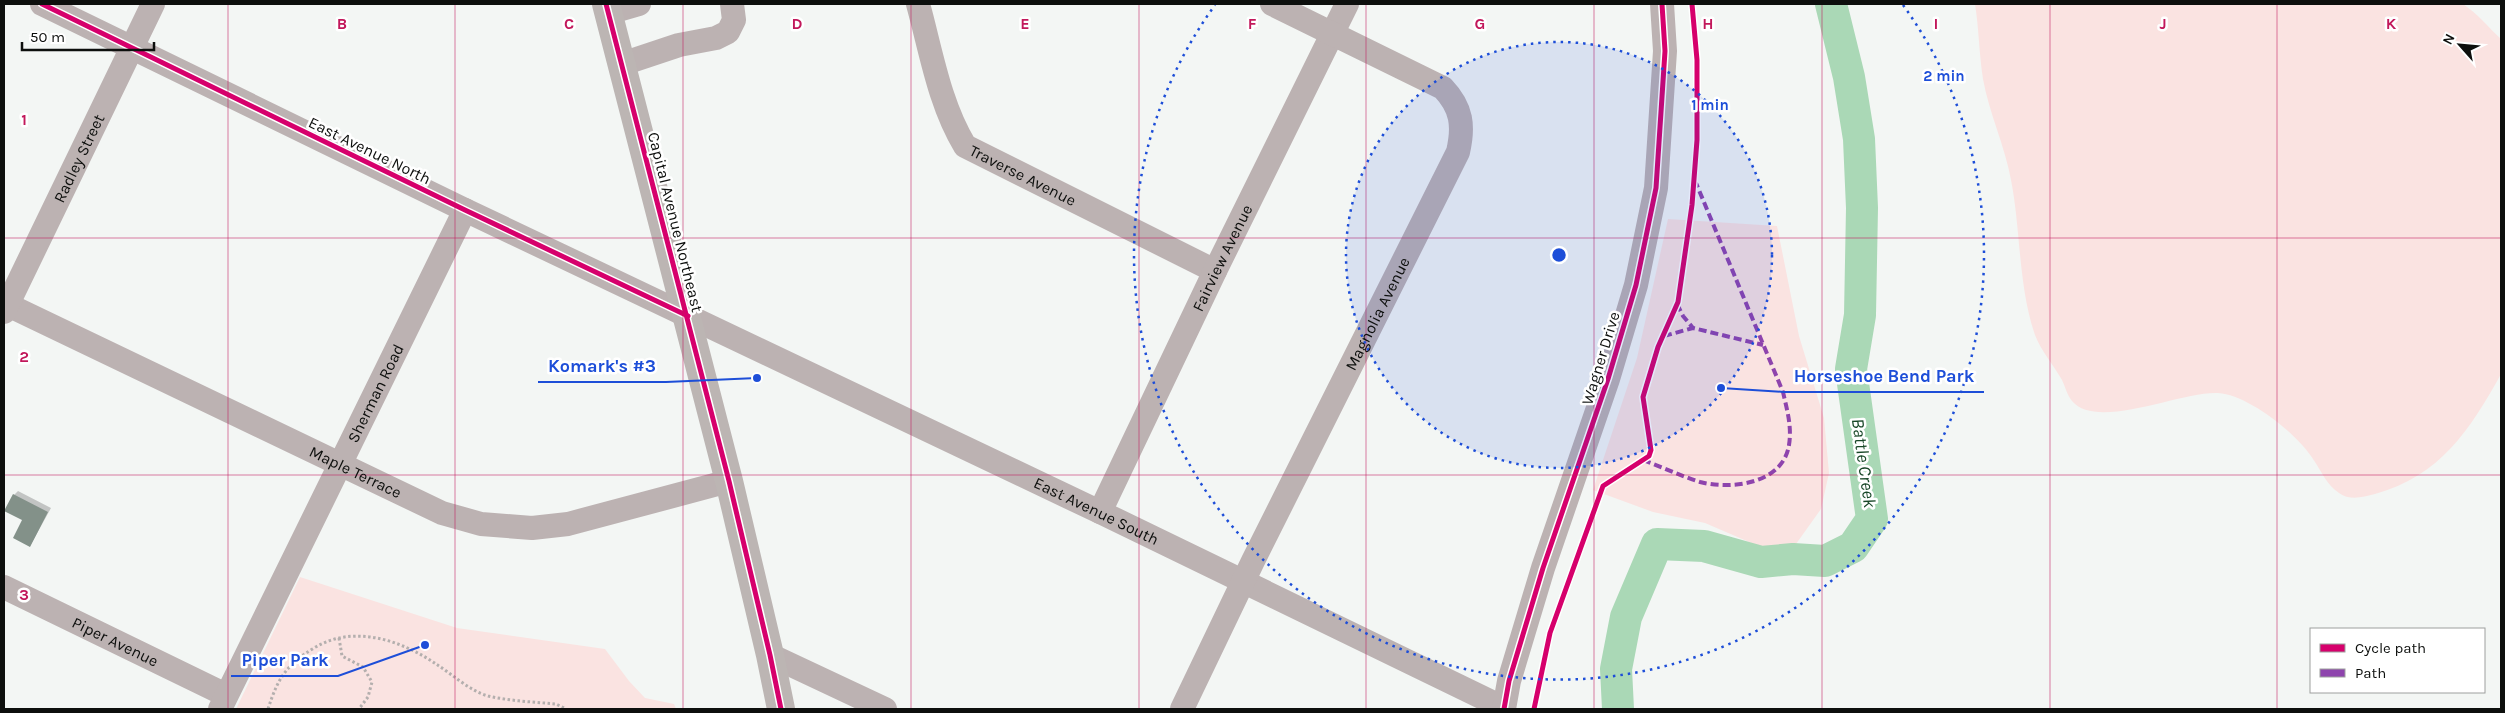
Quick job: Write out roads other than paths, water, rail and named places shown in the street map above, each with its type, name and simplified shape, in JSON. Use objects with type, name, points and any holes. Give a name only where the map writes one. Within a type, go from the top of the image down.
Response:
[{"type":"main road","name":"Capital Avenue Northeast","points":[[607,8],[688,316],[691,340],[729,481],[781,709]]},
{"type":"street","name":"East Avenue North","points":[[42,4],[465,210],[688,316]]},
{"type":"street","name":"Radley Street","points":[[5,307],[153,4]]},
{"type":"street","points":[[607,8],[639,4]]},
{"type":"street","points":[[622,64],[679,46],[716,38],[728,32],[734,20],[732,4]]},
{"type":"street","name":"Traverse Avenue","points":[[918,4],[946,107],[952,125],[965,146],[1215,271]]},
{"type":"street","name":"Magnolia Avenue","points":[[1182,709],[1242,583],[1458,152],[1463,129],[1454,99],[1443,88],[1272,4]]},
{"type":"street","name":"Fairview Avenue","points":[[1100,512],[1215,271],[1347,4]]},
{"type":"street","name":"Wagner Drive","points":[[1504,709],[1509,681],[1543,568],[1608,379],[1636,285],[1656,188],[1665,51],[1662,4]]},
{"type":"street","name":"Sherman Road","points":[[223,702],[338,464],[465,210]]},
{"type":"street","name":"Maple Terrace","points":[[5,307],[442,514],[481,524],[532,528],[568,524],[729,481]]},
{"type":"street","name":"East Avenue South","points":[[688,316],[1100,512],[1242,583],[1504,709]]},
{"type":"street","name":"Piper Avenue","points":[[4,587],[223,702]]},
{"type":"street","points":[[770,655],[885,709]]},
{"type":"waterway","name":"Battle Creek","points":[[1618,709],[1616,669],[1626,617],[1657,544],[1704,546],[1761,562],[1793,559],[1825,561],[1853,547],[1872,519],[1851,369],[1860,315],[1862,208],[1859,139],[1849,77],[1831,4]]},
{"type":"place","name":"Komark's #3","points":[[757,378]]},
{"type":"place","name":"Horseshoe Bend Park","points":[[1721,388]]},
{"type":"place","name":"Piper Park","points":[[425,645]]}]
